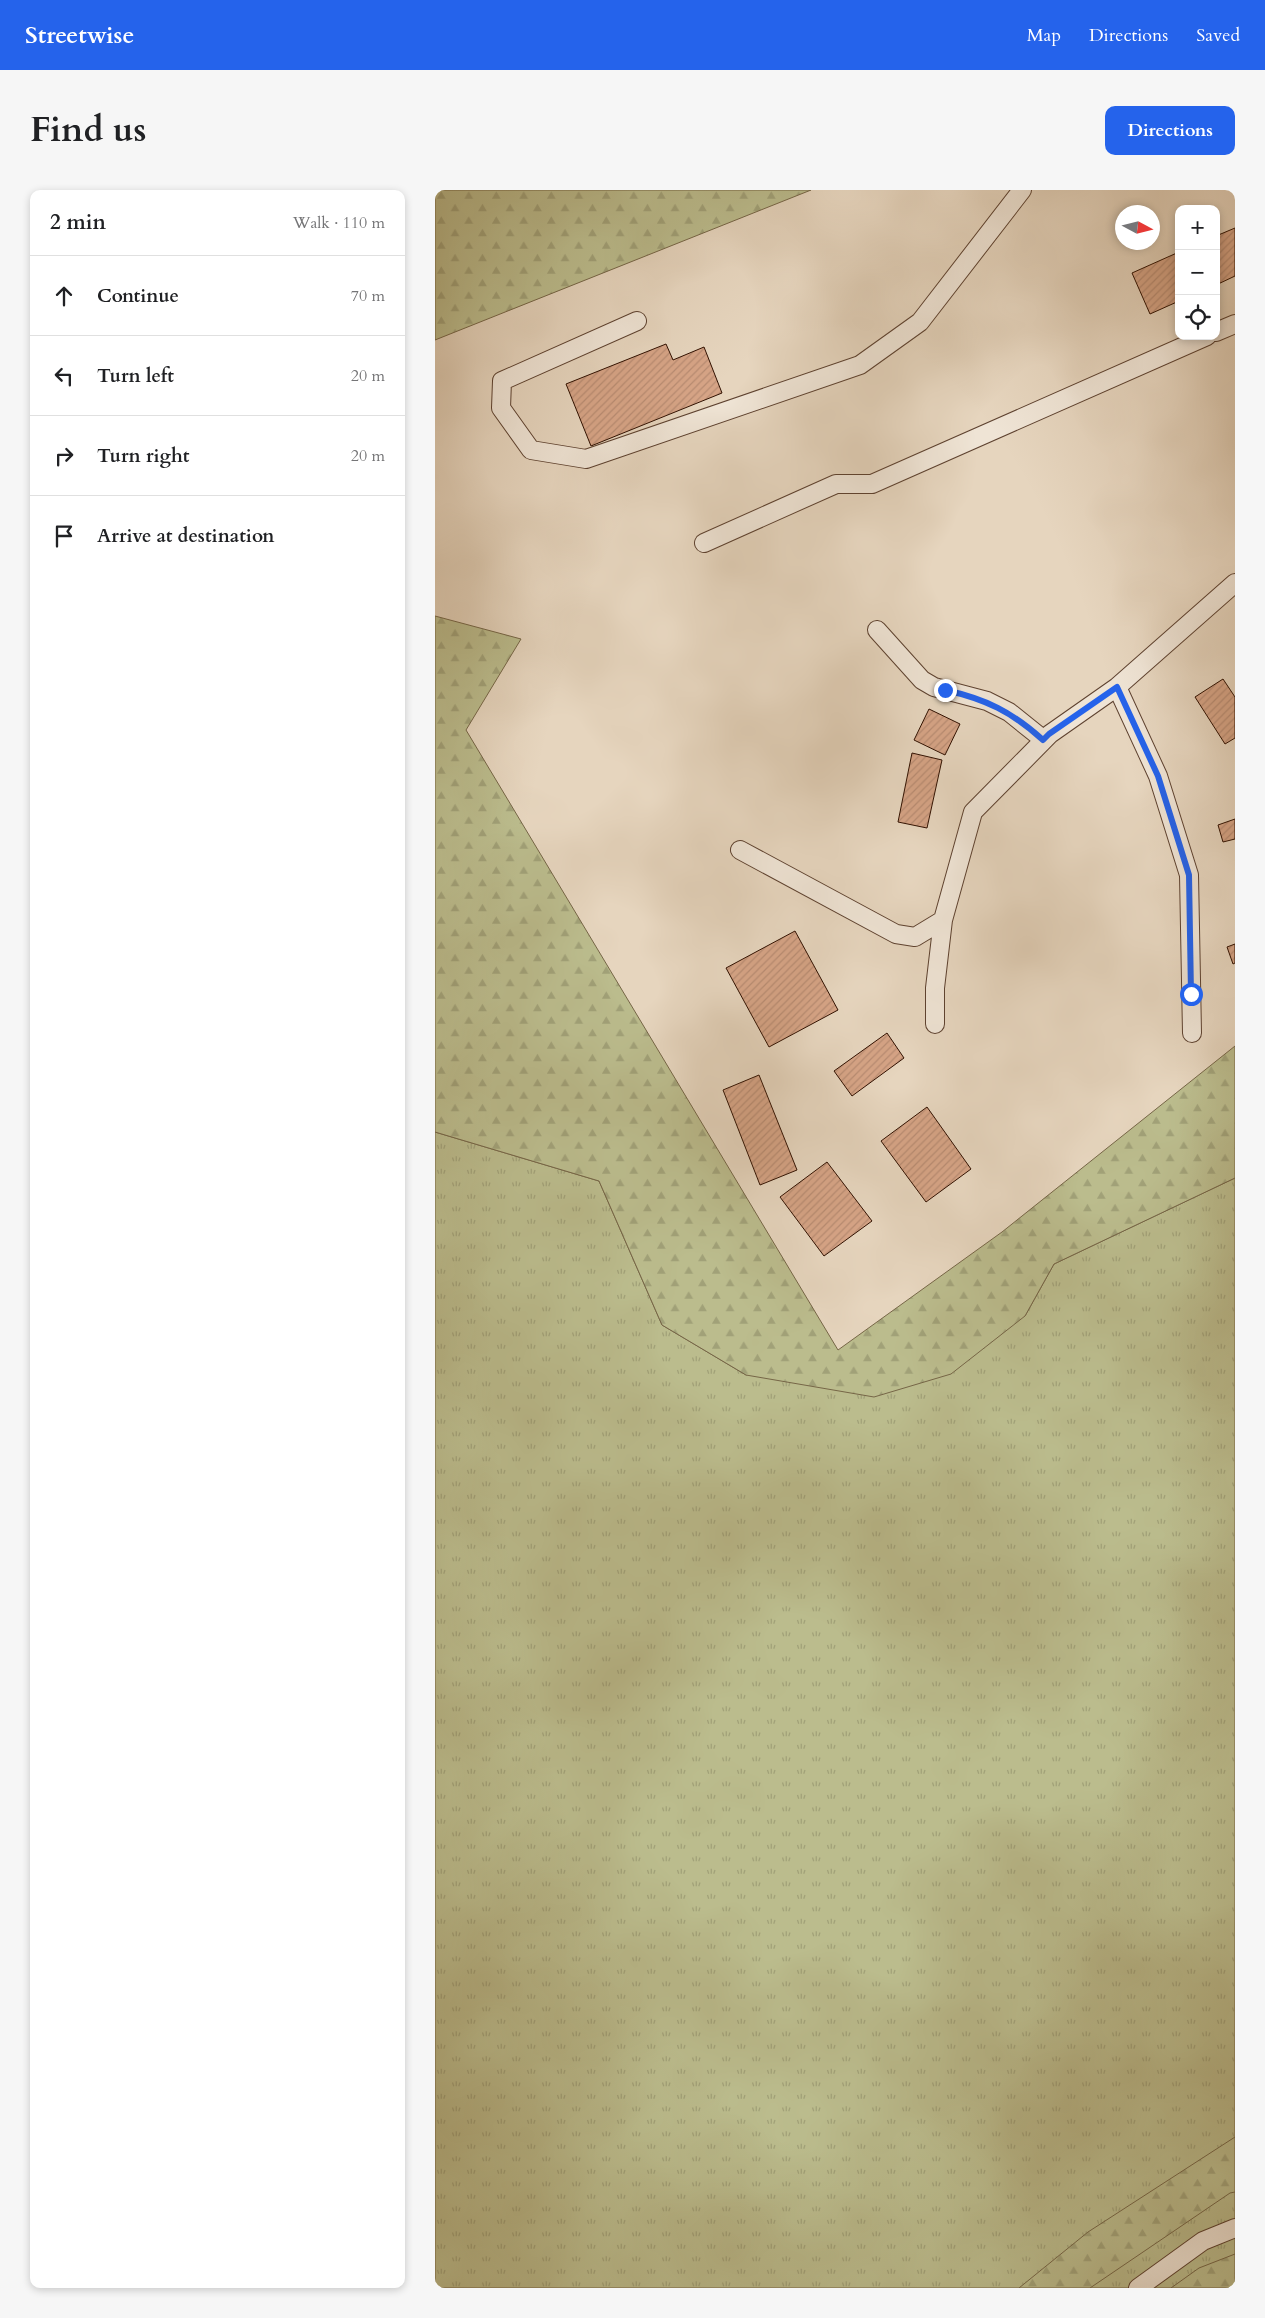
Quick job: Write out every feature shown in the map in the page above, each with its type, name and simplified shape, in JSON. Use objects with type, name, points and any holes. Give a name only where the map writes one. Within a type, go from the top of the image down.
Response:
[{"type":"lane","points":[[637,321],[502,382],[501,408],[531,450],[585,459],[860,365],[920,322],[1022,190]]},
{"type":"lane","points":[[1220,330],[1235,324]]},
{"type":"lane","points":[[704,543],[836,484],[872,484],[1198,340]]},
{"type":"lane","points":[[935,1024],[935,988],[943,920],[973,812],[1049,734],[1117,687],[1235,583]]},
{"type":"lane","points":[[877,630],[922,680],[933,686],[987,701],[1009,712],[1043,740]]},
{"type":"lane","points":[[1117,687],[1158,776],[1189,875],[1192,1033]]},
{"type":"lane","points":[[740,850],[896,934],[915,937],[943,920]]},
{"type":"lane","points":[[1138,2288],[1203,2241],[1235,2228]]},
{"type":"green space","points":[[435,190],[811,190],[435,340]]},
{"type":"green space","points":[[435,616],[521,639],[466,730],[838,1350],[1002,1232],[1235,1046],[1235,1178],[1054,1264],[1025,1316],[951,1374],[874,1397],[746,1375],[662,1325],[599,1181],[435,1132]]},
{"type":"green space","points":[[435,1132],[599,1181],[662,1325],[746,1375],[1025,1316],[1054,1264],[1235,1178],[1235,2288],[435,2288]]},
{"type":"green space","points":[[1235,2137],[1235,2192],[1230,2193],[1090,2288],[1019,2288],[1088,2232]]},
{"type":"green space","points":[[1235,2254],[1235,2288],[1171,2288],[1199,2268]]},
{"type":"building","points":[[1235,228],[1235,276],[1220,283],[1220,250],[1220,234]]},
{"type":"building","points":[[1175,254],[1175,303],[1150,314],[1132,273]]},
{"type":"building","points":[[666,344],[673,360],[704,347],[722,393],[591,446],[566,384]]},
{"type":"building","points":[[1223,679],[1235,697],[1235,738],[1225,744],[1195,697]]},
{"type":"building","points":[[929,709],[960,724],[945,755],[914,740]]},
{"type":"building","points":[[912,753],[942,760],[927,828],[898,822]]},
{"type":"building","points":[[1235,819],[1235,839],[1223,842],[1218,825]]},
{"type":"building","points":[[795,931],[838,1010],[769,1047],[726,968]]},
{"type":"building","points":[[1235,944],[1235,963],[1233,964],[1227,947]]},
{"type":"building","points":[[887,1033],[904,1058],[852,1096],[834,1071]]},
{"type":"building","points":[[759,1075],[797,1170],[760,1185],[723,1090]]},
{"type":"building","points":[[927,1107],[971,1169],[926,1202],[881,1141]]},
{"type":"building","points":[[827,1162],[872,1221],[824,1256],[780,1197]]},
{"type":"route","points":[[945,690],[987,701],[1009,712],[1043,740],[1117,687],[1158,776],[1189,875],[1191,994]]}]
